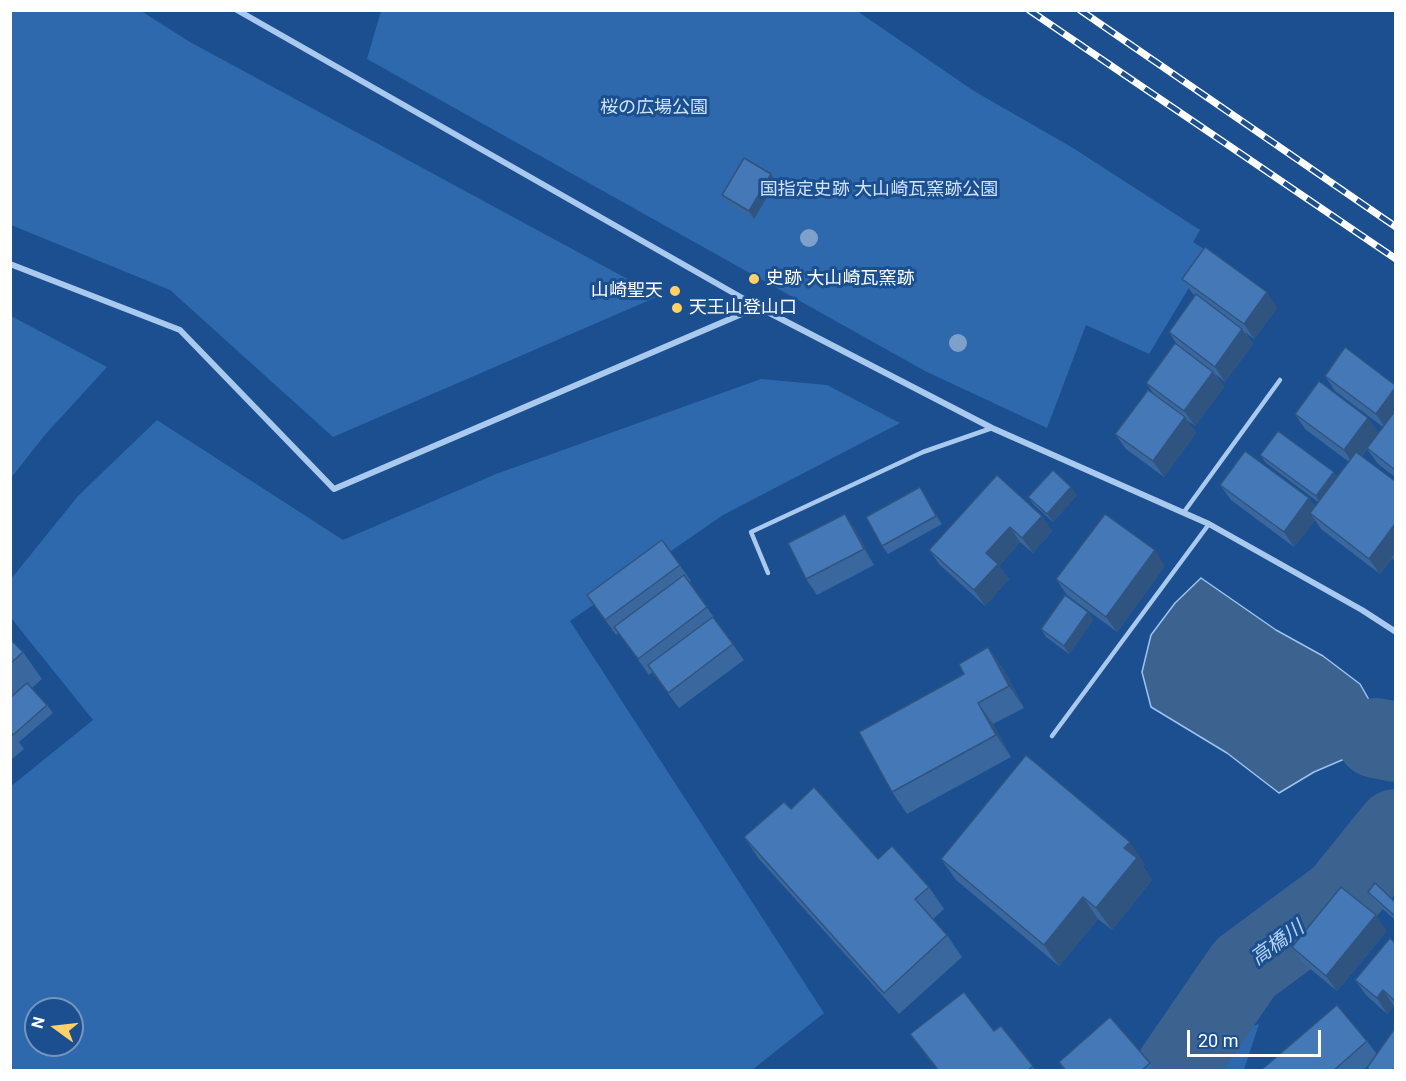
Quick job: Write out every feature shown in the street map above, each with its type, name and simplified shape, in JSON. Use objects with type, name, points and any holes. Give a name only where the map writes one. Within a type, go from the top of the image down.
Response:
[{"type":"street","points":[[237,10],[758,307],[992,428],[1209,524],[1362,610],[1395,632]]},
{"type":"street","points":[[10,264],[180,330],[334,489],[758,307]]},
{"type":"lane","points":[[1184,512],[1280,380]]},
{"type":"lane","points":[[768,573],[751,532],[924,452],[992,428]]},
{"type":"lane","points":[[1052,736],[1209,524]]},
{"type":"green space","points":[[10,11],[141,11],[190,42],[659,296],[333,437],[170,290],[11,225]]},
{"type":"green space","name":"国指定史跡 大山崎瓦窯跡公園","points":[[381,11],[857,11],[974,91],[1073,148],[1200,230],[1193,242],[1210,253],[1149,354],[1086,325],[1047,428],[925,371],[367,59]]},
{"type":"green space","points":[[11,316],[107,367],[44,436],[11,478]]},
{"type":"green space","points":[[761,379],[827,385],[900,423],[723,515],[570,621],[824,1013],[752,1070],[11,1070],[10,787],[93,720],[11,618],[11,579],[78,496],[157,420],[343,540],[496,474]]},
{"type":"green space","points":[[1259,1024],[1244,1070],[1185,1070],[1212,1038]]},
{"type":"shaded area","points":[[1201,578],[1276,630],[1323,656],[1360,684],[1376,712],[1376,738],[1349,757],[1314,772],[1279,793],[1227,753],[1151,707],[1142,672],[1151,635],[1175,603]]},
{"type":"building","points":[[744,158],[771,174],[749,211],[722,195]]},
{"type":"building","points":[[1205,247],[1267,292],[1244,324],[1182,279]]},
{"type":"building","points":[[1196,294],[1242,329],[1215,367],[1169,332]]},
{"type":"building","points":[[1175,343],[1213,372],[1184,411],[1146,383]]},
{"type":"building","points":[[1345,347],[1395,385],[1376,414],[1325,376]]},
{"type":"building","points":[[1319,381],[1368,418],[1344,450],[1295,414]]},
{"type":"building","points":[[1148,390],[1185,417],[1153,461],[1115,434]]},
{"type":"building","points":[[1395,411],[1395,470],[1367,448]]},
{"type":"building","points":[[1278,431],[1334,472],[1316,496],[1260,455]]},
{"type":"building","points":[[1245,451],[1309,498],[1284,532],[1220,485]]},
{"type":"building","points":[[1356,452],[1395,481],[1395,524],[1369,559],[1310,513]]},
{"type":"building","points":[[1053,470],[1071,487],[1047,514],[1028,497]]},
{"type":"building","points":[[997,475],[1042,516],[1022,538],[1010,527],[986,553],[998,564],[974,590],[929,550]]},
{"type":"building","points":[[920,487],[936,516],[882,546],[866,517]]},
{"type":"building","points":[[845,514],[864,549],[806,579],[788,543]]},
{"type":"building","points":[[1105,514],[1155,550],[1106,617],[1056,579]]},
{"type":"building","points":[[662,540],[680,565],[605,620],[587,595]]},
{"type":"building","points":[[684,575],[707,607],[638,659],[614,627]]},
{"type":"building","points":[[1065,595],[1088,612],[1064,646],[1041,629]]},
{"type":"building","points":[[713,617],[733,644],[668,693],[648,665]]},
{"type":"building","points":[[10,639],[23,652],[10,664]]},
{"type":"building","points":[[988,647],[1009,686],[978,703],[996,735],[892,792],[859,732],[964,674],[959,664]]},
{"type":"building","points":[[27,683],[47,705],[13,735],[10,731],[10,698]]},
{"type":"building","points":[[1026,755],[1130,842],[1124,848],[1137,858],[1096,908],[1083,897],[1044,945],[941,859]]},
{"type":"building","points":[[814,787],[878,859],[892,846],[929,887],[915,899],[947,935],[884,993],[744,837],[784,802],[791,809]]},
{"type":"building","points":[[1375,883],[1395,902],[1395,916],[1368,892]]},
{"type":"building","points":[[1341,887],[1376,915],[1326,976],[1292,947]]},
{"type":"building","points":[[1390,938],[1395,943],[1394,1000],[1383,990],[1377,998],[1355,980]]},
{"type":"building","points":[[964,992],[994,1031],[1001,1026],[1033,1066],[1027,1071],[939,1071],[910,1034]]},
{"type":"building","points":[[1337,1005],[1367,1041],[1333,1071],[1260,1071]]},
{"type":"building","points":[[1110,1017],[1150,1063],[1141,1071],[1066,1071],[1059,1062]]},
{"type":"building","points":[[1395,1028],[1395,1071],[1371,1071],[1367,1068]]},
{"type":"waterway","points":[[1376,738],[1396,742]]},
{"type":"waterway","name":"高橋川","points":[[1175,1070],[1245,968],[1341,897],[1396,829]]},
{"type":"railway","points":[[1029,10],[1396,259]]},
{"type":"railway","points":[[1080,10],[1396,227]]},
{"type":"place","name":"史跡 大山崎瓦窯跡","points":[[754,279]]},
{"type":"place","name":"山崎聖天","points":[[675,291]]},
{"type":"place","name":"天王山登山口","points":[[677,308]]},
{"type":"park label","name":"桜の広場公園","points":[[654,108]]}]
